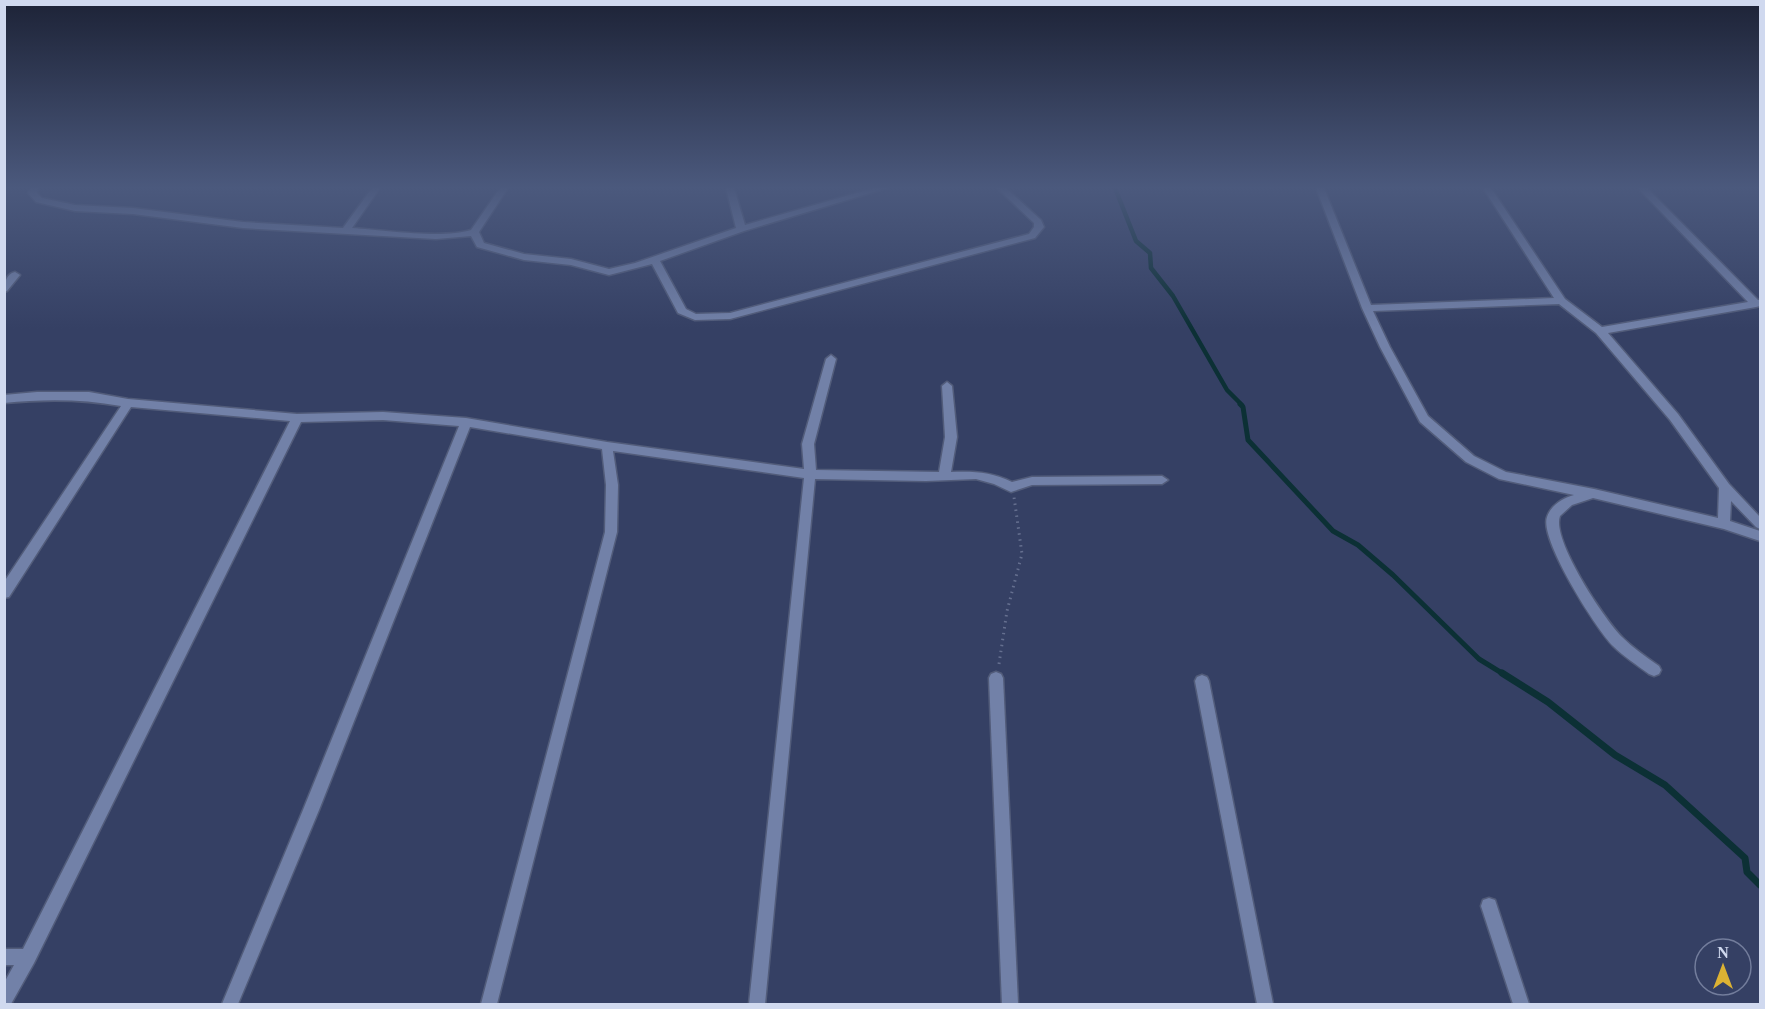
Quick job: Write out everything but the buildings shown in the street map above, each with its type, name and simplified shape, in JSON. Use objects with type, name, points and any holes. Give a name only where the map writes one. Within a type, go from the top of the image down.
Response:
[{"type":"street","points":[[420,235],[462,235]]},
{"type":"street","points":[[475,235],[480,245],[524,257],[571,262],[599,271],[621,270],[724,235]]},
{"type":"street","points":[[655,260],[682,311],[695,317],[730,316],[1033,235]]},
{"type":"street","points":[[1338,235],[1385,348],[1424,419],[1470,459],[1503,477],[1594,494],[1724,524],[1761,537]]},
{"type":"street","points":[[1518,235],[1562,301],[1600,331],[1674,417],[1725,487],[1761,524]]},
{"type":"street","points":[[1689,235],[1758,303]]},
{"type":"street","points":[[4,289],[15,275]]},
{"type":"street","points":[[1367,308],[1562,301]]},
{"type":"street","points":[[1600,331],[1758,303]]},
{"type":"street","points":[[756,1005],[810,474],[808,444],[831,358]]},
{"type":"street","points":[[944,477],[951,437],[947,386]]},
{"type":"street","points":[[4,399],[37,396],[89,396],[128,403],[297,418],[383,416],[466,422],[607,446],[810,474],[944,477],[976,475],[997,480],[1011,487],[1032,480],[1162,480]]},
{"type":"street","points":[[4,593],[128,403]]},
{"type":"street","points":[[4,1000],[28,957],[297,418]]},
{"type":"street","points":[[230,1005],[311,810],[466,422]]},
{"type":"street","points":[[489,1005],[611,532],[612,485],[607,446]]},
{"type":"street","points":[[1724,524],[1725,487]]},
{"type":"street","points":[[1594,494],[1566,501],[1552,519],[1551,533],[1571,572],[1615,640],[1654,670]]},
{"type":"street","points":[[996,678],[1010,1005]]},
{"type":"street","points":[[1202,681],[1265,1005]]},
{"type":"street","points":[[1489,906],[1521,1005]]},
{"type":"street","points":[[4,957],[28,957]]},
{"type":"path","points":[[996,678],[1007,611],[1022,554],[1016,502],[1011,487]]},
{"type":"waterway","points":[[1134,235],[1136,241],[1150,253],[1151,268],[1173,296],[1227,390],[1242,405]]},
{"type":"waterway","points":[[1240,404],[1243,407],[1248,440],[1333,531],[1358,545],[1393,575],[1479,659],[1505,675]]},
{"type":"waterway","points":[[1502,673],[1548,702],[1615,755],[1665,785],[1745,858],[1747,872],[1760,885]]}]
